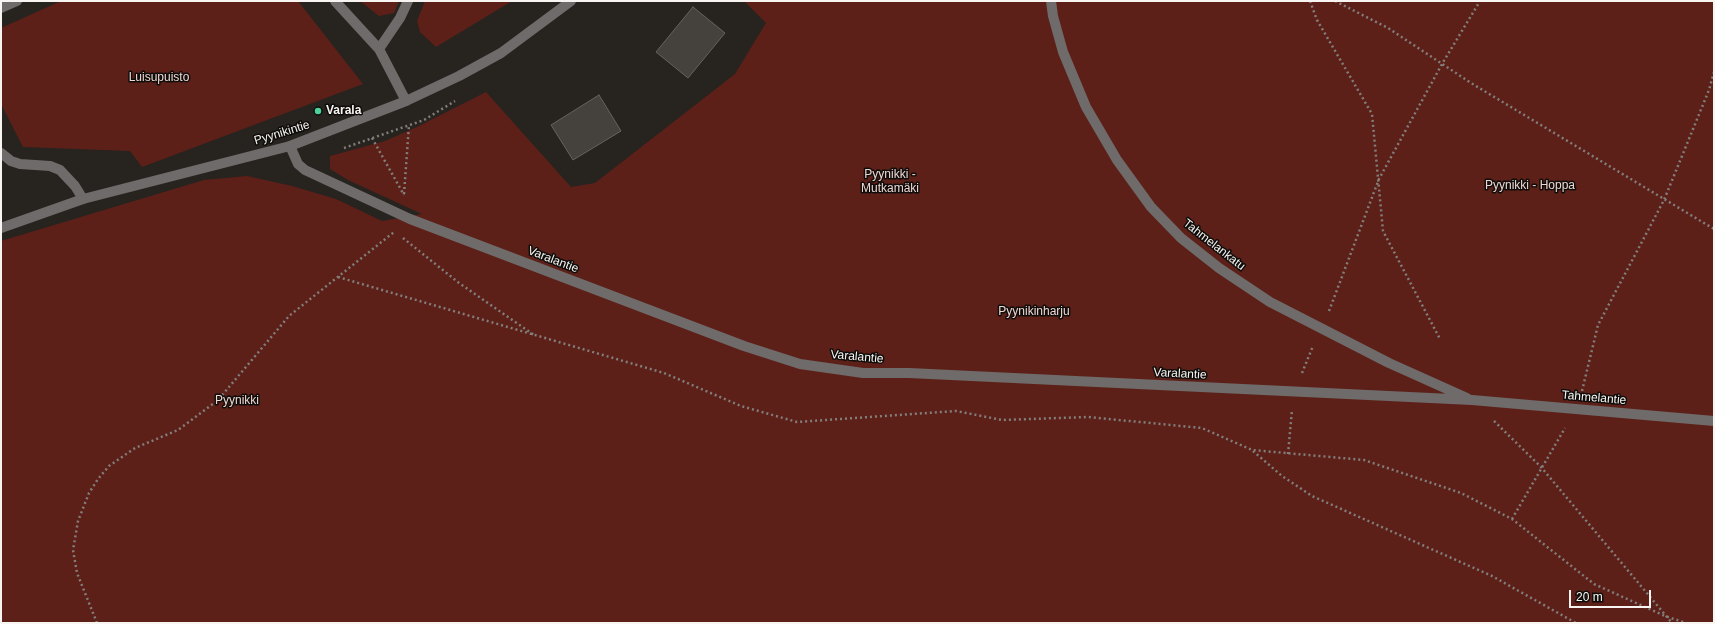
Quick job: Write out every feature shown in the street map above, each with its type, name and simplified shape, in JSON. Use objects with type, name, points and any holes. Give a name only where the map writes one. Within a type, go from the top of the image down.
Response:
[{"type":"street","points":[[1,8],[17,1]]},
{"type":"street","points":[[335,1],[380,49],[406,101]]},
{"type":"street","points":[[380,49],[400,18],[408,1]]},
{"type":"street","name":"Pyynikintie","points":[[1,228],[83,199],[290,146],[406,101],[459,76],[501,53],[571,1]]},
{"type":"street","name":"Tahmelankatu","points":[[1051,1],[1053,16],[1063,52],[1086,107],[1117,160],[1151,207],[1181,238],[1219,268],[1270,302],[1389,363],[1472,400]]},
{"type":"street","name":"Varalantie","points":[[290,146],[298,164],[305,170],[410,219],[744,346],[800,364],[863,373],[909,373],[1472,400]]},
{"type":"street","points":[[1,153],[11,161],[20,164],[50,166],[60,170],[75,186],[83,199]]},
{"type":"street","name":"Tahmelantie","points":[[1472,400],[1714,421]]},
{"type":"path","points":[[1310,1],[1317,20],[1372,114],[1383,231],[1440,339]]},
{"type":"path","points":[[1335,1],[1388,28],[1442,64],[1714,229]]},
{"type":"path","points":[[1288,454],[1294,392],[1336,293],[1379,179],[1442,64],[1480,1]]},
{"type":"path","points":[[1512,519],[1541,467],[1577,409],[1598,325],[1664,200],[1709,90],[1714,72]]},
{"type":"path","points":[[97,623],[77,573],[73,550],[78,521],[89,493],[98,479],[109,466],[135,448],[178,430],[218,400],[288,316],[410,219],[404,194],[372,138],[424,120],[458,100]]},
{"type":"path","points":[[404,194],[409,125]]},
{"type":"path","points":[[395,232],[459,283],[536,336]]},
{"type":"path","points":[[338,277],[664,373],[741,406],[797,422],[956,411],[1002,420],[1088,417],[1202,428],[1252,450],[1282,476],[1312,496],[1492,576],[1576,623]]},
{"type":"path","points":[[1472,400],[1541,467],[1672,623]]},
{"type":"path","points":[[1252,450],[1364,460],[1461,493],[1512,519],[1594,584],[1665,616],[1686,623]]},
{"type":"green space","name":"Luisupuisto","points":[[61,1],[298,1],[363,84],[142,167],[130,151],[23,147],[1,104],[1,28]]},
{"type":"green space","points":[[360,1],[399,1],[394,13],[379,16]]},
{"type":"green space","points":[[425,1],[512,1],[436,47],[420,32],[417,21]]},
{"type":"green space","name":"Pyynikinharju","points":[[744,1],[1714,1],[1714,623],[1,623],[1,241],[204,180],[247,176],[292,186],[336,199],[382,221],[422,214],[348,180],[330,169],[330,156],[385,141],[419,126],[486,92],[571,187],[595,183],[735,74],[766,23]]},
{"type":"building","points":[[693,7],[725,33],[688,78],[656,52]]},
{"type":"building","points":[[599,95],[621,131],[573,160],[551,125]]},
{"type":"place","name":"Varala","points":[[318,111]]},
{"type":"park label","name":"Pyynikki - Mutkamäki","points":[[890,182]]},
{"type":"park label","name":"Pyynikki - Hoppa","points":[[1530,186]]},
{"type":"park label","name":"Pyynikki","points":[[237,401]]}]
